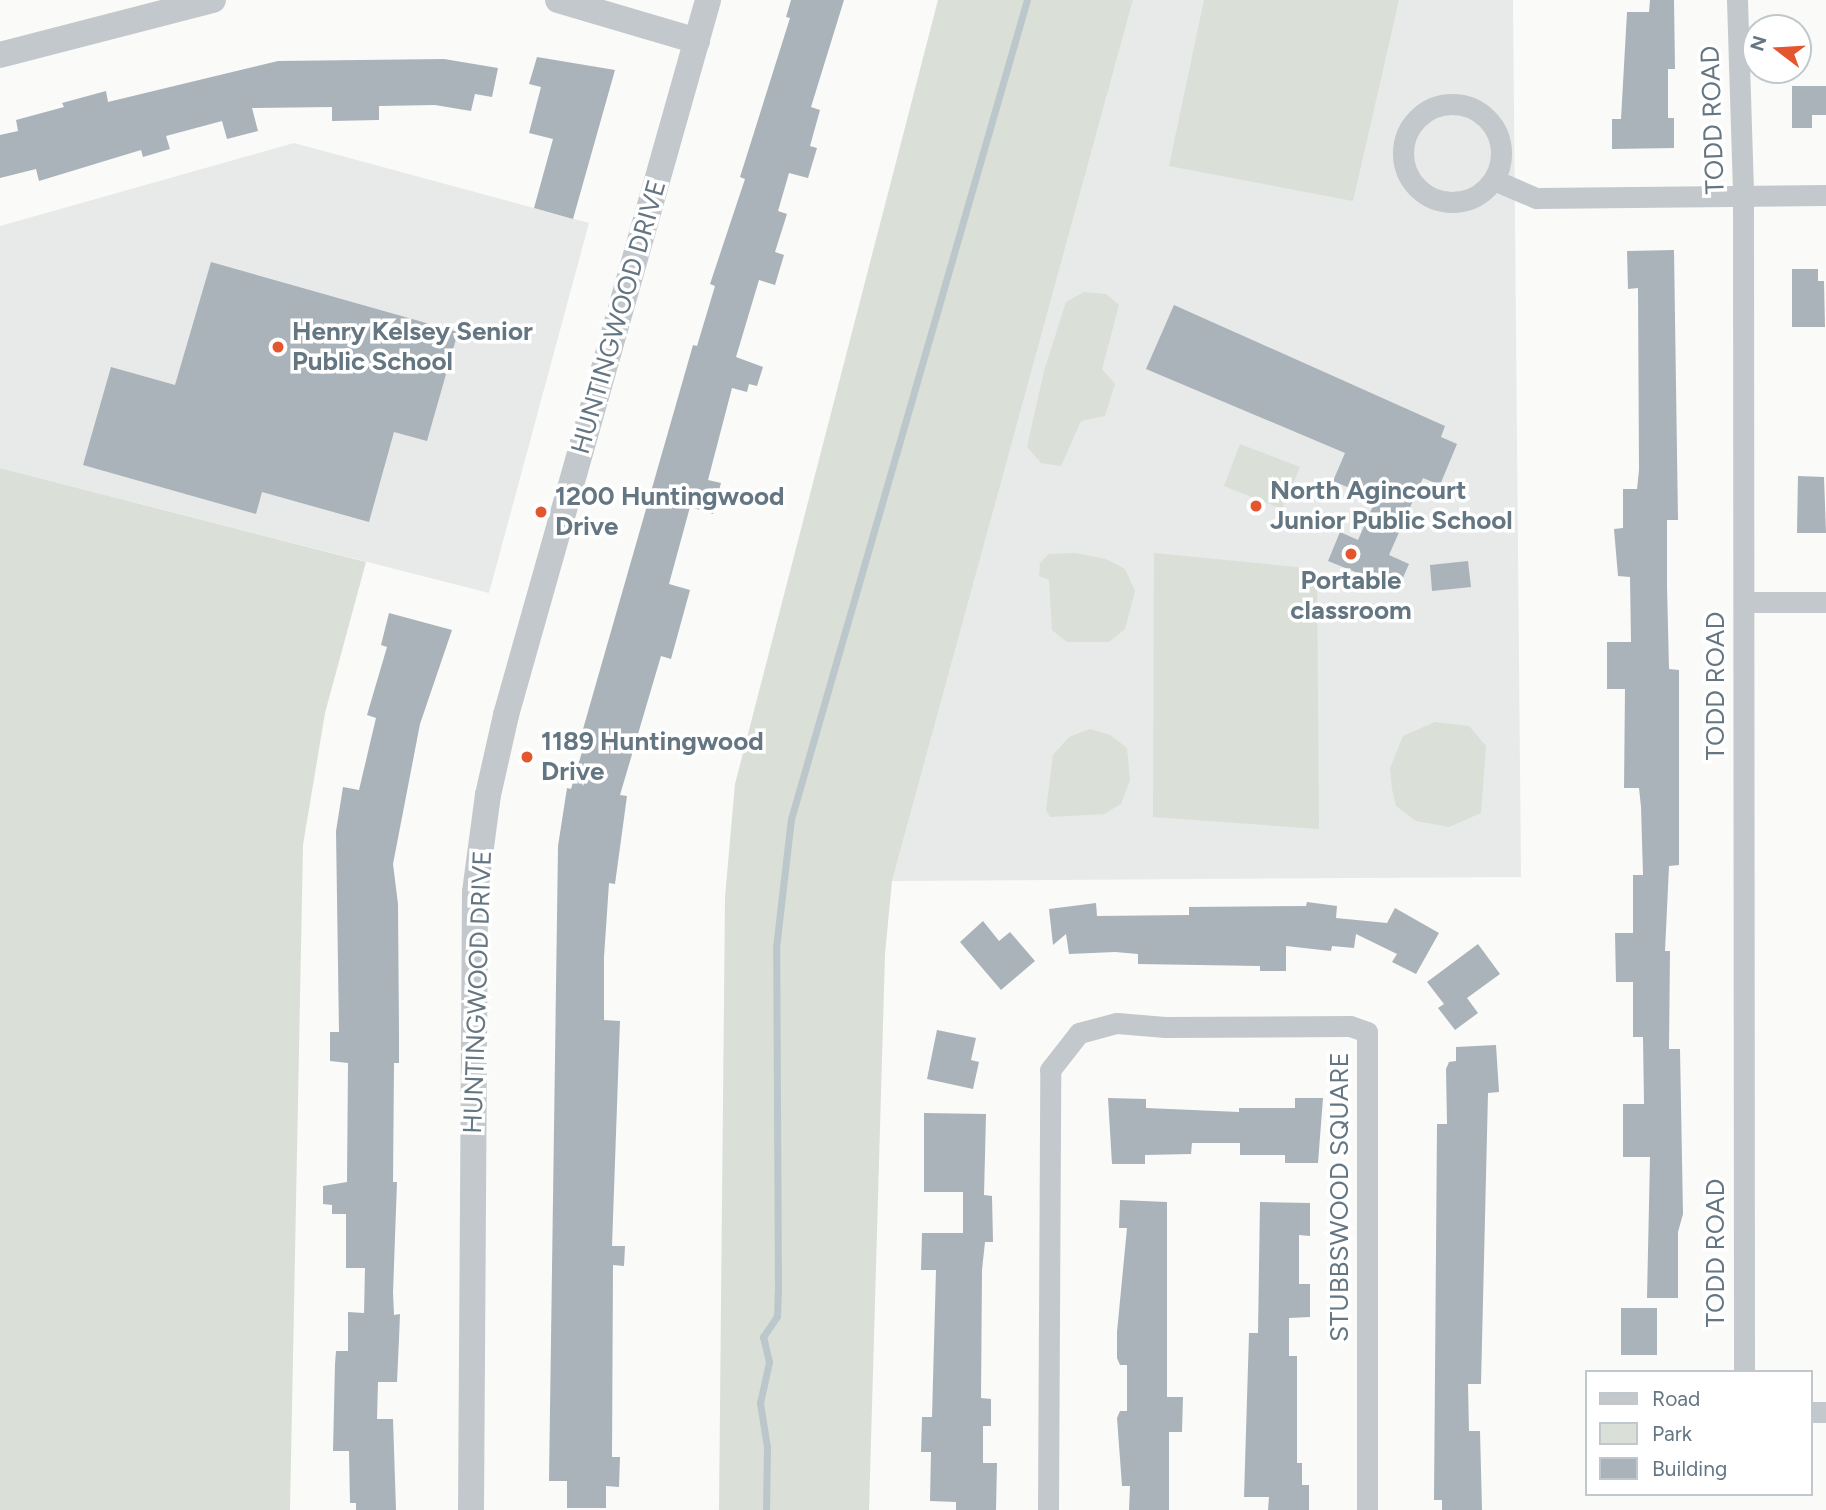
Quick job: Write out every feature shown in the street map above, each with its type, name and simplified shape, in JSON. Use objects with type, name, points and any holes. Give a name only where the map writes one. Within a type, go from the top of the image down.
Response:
[{"type":"street","points":[[0,55],[213,0]]},
{"type":"street","points":[[558,0],[697,41]]},
{"type":"street","name":"HUNTINGWOOD DRIVE","points":[[471,1510],[475,892],[488,795],[506,715],[708,0]]},
{"type":"street","name":"TODD ROAD","points":[[1737,0],[1743,196],[1744,1370]]},
{"type":"street","points":[[1442,105],[1465,106],[1479,112],[1498,135],[1500,166],[1494,180],[1472,198],[1445,202],[1432,198],[1411,180],[1403,158],[1407,134],[1420,115],[1442,105]]},
{"type":"street","points":[[1494,180],[1536,198],[1826,195]]},
{"type":"street","points":[[1745,602],[1826,602]]},
{"type":"street","name":"STUBBSWOOD SQUARE","points":[[1048,1510],[1050,1070],[1079,1034],[1117,1023],[1165,1027],[1350,1026],[1367,1032],[1367,1510]]},
{"type":"shaded area","name":"North Agincourt Junior Public School","points":[[1133,0],[1513,0],[1521,877],[892,881]]},
{"type":"shaded area","name":"Henry Kelsey Senior Public School","points":[[294,143],[589,223],[489,593],[0,468],[0,226]]},
{"type":"green space","points":[[938,0],[1133,0],[892,881],[885,954],[869,1510],[719,1510],[725,897],[735,784]]},
{"type":"green space","points":[[1204,0],[1399,0],[1353,201],[1169,166]]},
{"type":"green space","points":[[1084,292],[1106,294],[1119,305],[1102,369],[1115,384],[1105,416],[1081,421],[1061,466],[1041,463],[1027,447],[1044,371],[1066,302]]},
{"type":"green space","points":[[1240,444],[1300,467],[1282,509],[1224,486]]},
{"type":"green space","points":[[0,468],[366,562],[325,713],[303,845],[290,1510],[0,1510]]},
{"type":"green space","points":[[1075,553],[1106,559],[1125,569],[1135,591],[1125,629],[1109,642],[1067,642],[1052,630],[1049,580],[1039,576],[1040,563],[1049,554]]},
{"type":"green space","points":[[1154,553],[1317,569],[1319,829],[1153,817]]},
{"type":"green space","points":[[1435,722],[1469,726],[1486,746],[1481,813],[1449,827],[1416,821],[1396,806],[1392,789],[1390,768],[1403,736]]},
{"type":"green space","points":[[1090,729],[1110,735],[1127,748],[1130,780],[1121,804],[1104,814],[1050,817],[1046,810],[1053,755],[1069,737]]},
{"type":"building","points":[[791,0],[844,0],[811,107],[820,110],[810,146],[817,148],[808,178],[789,173],[778,211],[787,214],[775,252],[784,255],[775,285],[759,280],[736,357],[763,367],[757,386],[749,384],[747,392],[732,388],[708,480],[721,483],[713,514],[690,507],[669,584],[690,590],[671,659],[661,656],[620,795],[627,796],[615,884],[609,883],[604,957],[604,1020],[620,1021],[612,1246],[625,1246],[624,1266],[613,1265],[612,1457],[620,1457],[619,1487],[606,1486],[606,1508],[567,1508],[567,1481],[549,1481],[558,846],[567,788],[571,789],[582,752],[577,750],[693,345],[697,346],[715,286],[710,284],[745,179],[740,177],[790,18],[786,17]]},
{"type":"building","points":[[1650,0],[1674,0],[1675,69],[1668,69],[1668,118],[1674,118],[1674,148],[1612,149],[1612,119],[1621,119],[1627,12],[1649,12]]},
{"type":"building","points":[[537,57],[615,70],[573,219],[534,208],[553,139],[529,133],[541,87],[529,84]]},
{"type":"building","points":[[444,59],[498,68],[492,97],[475,94],[471,111],[435,105],[379,106],[379,120],[332,121],[332,107],[252,108],[258,131],[227,139],[222,121],[166,136],[170,149],[143,157],[141,150],[39,181],[36,169],[0,178],[0,135],[18,131],[16,120],[64,107],[62,103],[106,91],[108,102],[278,61]]},
{"type":"building","points":[[1792,86],[1826,86],[1826,115],[1812,115],[1812,128],[1792,128]]},
{"type":"building","points":[[1674,250],[1678,520],[1667,520],[1667,586],[1669,669],[1679,670],[1679,865],[1669,866],[1665,951],[1670,951],[1669,1049],[1680,1049],[1683,1214],[1678,1232],[1678,1298],[1647,1298],[1650,1157],[1623,1157],[1623,1104],[1644,1104],[1643,1037],[1633,1037],[1633,982],[1616,982],[1615,933],[1633,933],[1633,875],[1643,875],[1641,807],[1639,788],[1624,788],[1625,689],[1607,689],[1607,642],[1631,642],[1630,577],[1618,576],[1614,529],[1623,528],[1623,489],[1637,489],[1639,470],[1638,288],[1628,289],[1627,251]]},
{"type":"building","name":"Henry Kelsey Senior Public School","points":[[211,262],[458,332],[427,441],[394,432],[369,522],[262,492],[256,514],[83,465],[111,367],[175,385]]},
{"type":"building","points":[[1792,269],[1818,269],[1818,281],[1824,281],[1825,327],[1792,327]]},
{"type":"building","points":[[1174,305],[1445,426],[1441,437],[1457,444],[1440,485],[1423,478],[1389,555],[1409,564],[1398,589],[1328,561],[1340,532],[1358,540],[1376,499],[1333,481],[1345,453],[1146,369]]},
{"type":"building","points":[[1798,476],[1824,477],[1826,533],[1797,533]]},
{"type":"building","name":"Portable classroom","points":[[1468,561],[1471,587],[1432,591],[1430,565]]},
{"type":"building","points":[[389,613],[452,630],[420,724],[393,864],[398,904],[399,1063],[394,1063],[393,1182],[397,1182],[393,1293],[394,1315],[400,1314],[397,1382],[378,1382],[377,1419],[393,1419],[396,1510],[356,1510],[356,1503],[350,1503],[349,1451],[333,1451],[335,1364],[336,1351],[348,1351],[348,1312],[364,1313],[365,1268],[346,1268],[346,1214],[332,1214],[332,1205],[323,1204],[323,1186],[347,1182],[348,1063],[330,1061],[330,1032],[339,1032],[336,831],[343,787],[359,790],[376,718],[367,715],[387,647],[381,645]]},
{"type":"building","points":[[1307,902],[1337,906],[1336,918],[1387,923],[1395,908],[1439,933],[1416,974],[1392,962],[1397,954],[1356,934],[1354,948],[1332,946],[1331,951],[1286,946],[1286,971],[1260,971],[1260,966],[1138,964],[1138,954],[1069,954],[1066,934],[1053,945],[1049,909],[1096,903],[1097,916],[1189,915],[1189,907],[1306,906]]},
{"type":"building","points":[[983,921],[999,941],[1010,932],[1035,961],[1001,990],[960,942]]},
{"type":"building","points":[[1478,944],[1500,974],[1467,998],[1478,1013],[1455,1030],[1438,1008],[1444,1004],[1427,982]]},
{"type":"building","points":[[937,1030],[976,1038],[971,1060],[979,1062],[973,1089],[927,1079]]},
{"type":"building","points":[[1496,1045],[1499,1092],[1488,1093],[1481,1384],[1468,1384],[1469,1431],[1480,1431],[1482,1510],[1442,1510],[1442,1500],[1434,1500],[1437,1124],[1447,1124],[1446,1069],[1449,1062],[1456,1061],[1456,1047]]},
{"type":"building","points":[[1108,1098],[1146,1099],[1146,1108],[1239,1112],[1239,1108],[1295,1108],[1295,1098],[1323,1098],[1318,1163],[1285,1163],[1285,1155],[1240,1155],[1240,1143],[1192,1143],[1191,1154],[1145,1155],[1145,1164],[1112,1164]]},
{"type":"building","points":[[924,1113],[986,1114],[984,1195],[992,1196],[993,1242],[985,1242],[982,1270],[981,1398],[991,1399],[991,1426],[983,1426],[983,1463],[997,1463],[996,1510],[956,1510],[956,1502],[930,1501],[931,1452],[921,1452],[922,1417],[932,1417],[936,1270],[921,1270],[922,1233],[963,1233],[963,1192],[924,1192]]},
{"type":"building","points":[[1120,1200],[1167,1202],[1167,1397],[1183,1397],[1182,1432],[1169,1432],[1169,1510],[1129,1510],[1130,1486],[1122,1486],[1117,1418],[1120,1411],[1127,1411],[1127,1365],[1120,1365],[1117,1358],[1117,1332],[1127,1228],[1119,1228]]},
{"type":"building","points":[[1260,1202],[1310,1203],[1310,1236],[1299,1235],[1299,1284],[1310,1284],[1310,1317],[1289,1318],[1289,1356],[1297,1356],[1297,1463],[1302,1463],[1302,1485],[1309,1485],[1309,1510],[1268,1510],[1269,1497],[1244,1497],[1249,1333],[1258,1333]]},
{"type":"building","points":[[1621,1308],[1657,1308],[1657,1355],[1621,1355]]},
{"type":"waterway","points":[[766,1510],[767,1447],[760,1403],[769,1362],[763,1337],[777,1316],[778,1293],[776,948],[791,819],[1027,0]]},
{"type":"place","name":"Henry Kelsey Senior Public School","points":[[278,347]]},
{"type":"place","name":"North Agincourt Junior Public School","points":[[1256,506]]},
{"type":"place","name":"1200 Huntingwood Drive","points":[[541,512]]},
{"type":"place","name":"Portable classroom","points":[[1351,554]]},
{"type":"place","name":"1189 Huntingwood Drive","points":[[527,757]]}]
